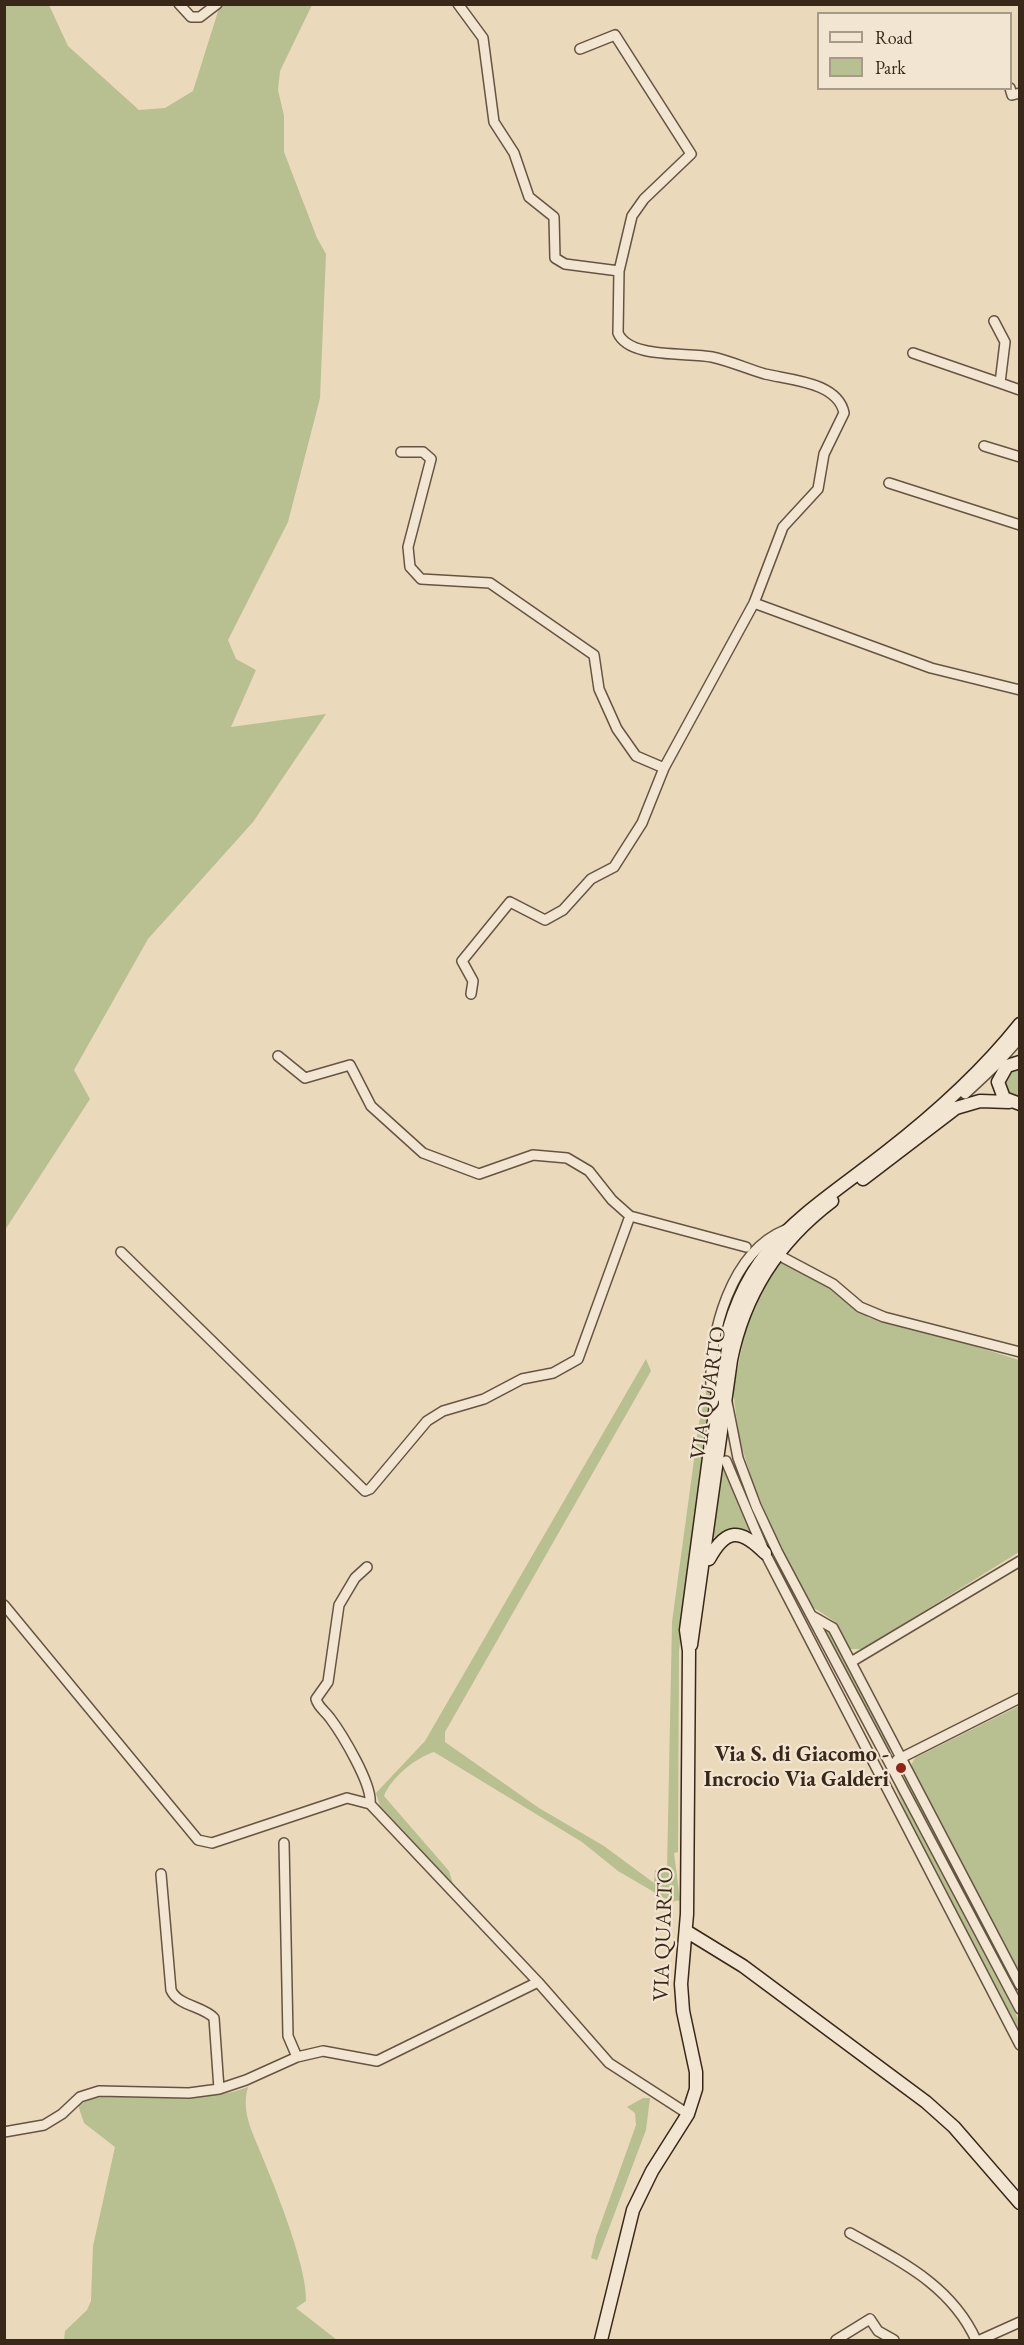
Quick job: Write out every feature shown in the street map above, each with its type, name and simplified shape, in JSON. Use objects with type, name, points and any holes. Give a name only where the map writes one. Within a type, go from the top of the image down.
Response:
[{"type":"street","points":[[179,4],[191,17],[200,17],[217,4]]},
{"type":"street","points":[[458,4],[483,38],[494,122],[514,153],[529,197],[555,217],[555,258],[566,264],[619,271]]},
{"type":"street","points":[[471,994],[473,981],[462,961],[510,902],[545,920],[563,910],[591,879],[614,867],[642,823],[664,768],[754,603],[783,527],[818,489],[824,454],[842,418],[843,406],[833,396],[807,383],[712,357],[654,352],[621,342],[618,333],[619,271],[632,216],[644,199],[691,154],[615,35],[579,49]]},
{"type":"street","points":[[994,321],[1005,342],[1000,383]]},
{"type":"street","points":[[913,352],[1020,390]]},
{"type":"street","points":[[984,446],[1020,457]]},
{"type":"street","points":[[401,452],[423,452],[431,459],[408,547],[410,567],[421,579],[490,584],[577,641],[594,655],[599,690],[617,729],[636,756],[664,768]]},
{"type":"street","points":[[889,483],[1020,525]]},
{"type":"street","points":[[754,603],[930,668],[1020,690]]},
{"type":"street","points":[[1016,1104],[999,1088],[996,1065],[1020,1024]]},
{"type":"street","points":[[965,1094],[1020,1038]]},
{"type":"street","points":[[278,1056],[305,1078],[350,1065],[371,1106],[423,1153],[432,1158],[479,1174],[533,1155],[567,1158],[589,1170],[612,1200],[630,1216],[746,1247]]},
{"type":"street","points":[[996,1065],[1020,1062]]},
{"type":"street","name":"VIA QUARTO","points":[[601,2340],[633,2210],[652,2171],[688,2114],[697,2080],[682,1998],[686,1931],[689,1652],[686,1630],[724,1344],[745,1287],[769,1248],[785,1230],[996,1065]]},
{"type":"street","name":"VIA QUARTO","points":[[689,1652],[695,1630],[735,1342],[746,1307],[764,1273],[793,1236],[823,1208],[891,1160],[956,1108],[980,1101],[1016,1104]]},
{"type":"street","points":[[121,1252],[364,1491],[370,1489],[426,1421],[443,1411],[484,1399],[522,1379],[553,1373],[578,1359],[630,1216]]},
{"type":"street","points":[[711,1387],[713,1347],[735,1282],[755,1251],[771,1236],[785,1230]]},
{"type":"street","points":[[784,1257],[832,1284],[860,1307],[884,1317],[1020,1352]]},
{"type":"street","points":[[727,1402],[738,1458],[756,1506],[1020,2009]]},
{"type":"street","points":[[726,1461],[765,1553],[1020,2045]]},
{"type":"street","points":[[704,1565],[716,1545],[732,1536],[753,1540],[765,1553]]},
{"type":"street","points":[[851,1662],[1020,1561]]},
{"type":"street","points":[[367,1567],[355,1578],[339,1605],[328,1682],[316,1699],[360,1769],[371,1796],[370,1804]]},
{"type":"street","points":[[4,1605],[198,1840],[212,1843],[347,1798],[370,1804],[538,1982],[609,2063],[688,2114]]},
{"type":"street","points":[[812,1616],[833,1629],[1020,1986]]},
{"type":"street","points":[[878,1769],[1020,1698]]},
{"type":"street","points":[[284,1843],[288,2036],[297,2057]]},
{"type":"street","points":[[161,1874],[171,1990],[176,1997],[210,2013],[214,2018],[219,2089]]},
{"type":"street","points":[[686,1931],[743,1966],[926,2102],[954,2127],[1020,2203]]},
{"type":"street","points":[[4,2132],[44,2124],[62,2114],[80,2097],[99,2091],[189,2092],[219,2089],[246,2080],[297,2057],[323,2051],[377,2061],[538,1982]]},
{"type":"street","points":[[850,2233],[927,2277],[962,2316],[976,2340]]},
{"type":"street","points":[[836,2340],[870,2319],[878,2331],[894,2340]]},
{"type":"street","points":[[980,2340],[1020,2322]]},
{"type":"green space","points":[[5,5],[49,5],[68,46],[139,110],[165,108],[193,91],[220,5],[312,5],[280,71],[278,90],[284,116],[284,152],[317,238],[326,254],[320,398],[288,522],[228,640],[236,659],[256,670],[231,727],[326,714],[253,822],[148,939],[74,1070],[90,1099],[5,1230]]},
{"type":"green space","points":[[1019,1067],[1019,1100],[1008,1093],[1004,1084],[1008,1074]]},
{"type":"green space","points":[[778,1260],[830,1287],[869,1318],[952,1339],[1019,1360],[1019,1552],[863,1649],[849,1649],[834,1621],[811,1606],[782,1551],[753,1483],[739,1438],[733,1390],[749,1314]]},
{"type":"green space","points":[[646,1359],[651,1371],[445,1732],[445,1742],[539,1808],[604,1846],[654,1883],[655,1870],[667,1871],[672,1622],[699,1423],[707,1389],[714,1388],[679,1650],[678,1852],[674,1853],[680,1900],[671,1902],[618,1871],[582,1842],[434,1752],[404,1770],[392,1782],[384,1796],[449,1871],[453,1884],[380,1806],[376,1793],[425,1741]]},
{"type":"green space","points":[[725,1461],[724,1470],[752,1534],[716,1539],[712,1535],[722,1462]]},
{"type":"green space","points":[[829,1630],[891,1749],[889,1750],[826,1632]]},
{"type":"green space","points":[[1019,1706],[1019,1973],[911,1765],[915,1758]]},
{"type":"green space","points":[[901,1767],[1019,1994],[1019,2000],[899,1768]]},
{"type":"green space","points":[[894,1784],[1019,2020],[1019,2032],[908,1819]]},
{"type":"green space","points":[[248,2087],[247,2116],[284,2211],[302,2270],[306,2301],[296,2308],[337,2340],[64,2340],[65,2331],[87,2310],[91,2301],[93,2246],[115,2147],[84,2123],[78,2105],[118,2094],[206,2095],[227,2093]]},
{"type":"green space","points":[[643,2098],[650,2098],[646,2130],[597,2260],[591,2258],[596,2237],[636,2125],[635,2113],[627,2107]]},
{"type":"place","name":"Via S. di Giacomo - Incrocio Via Galderi","points":[[901,1768]]}]
